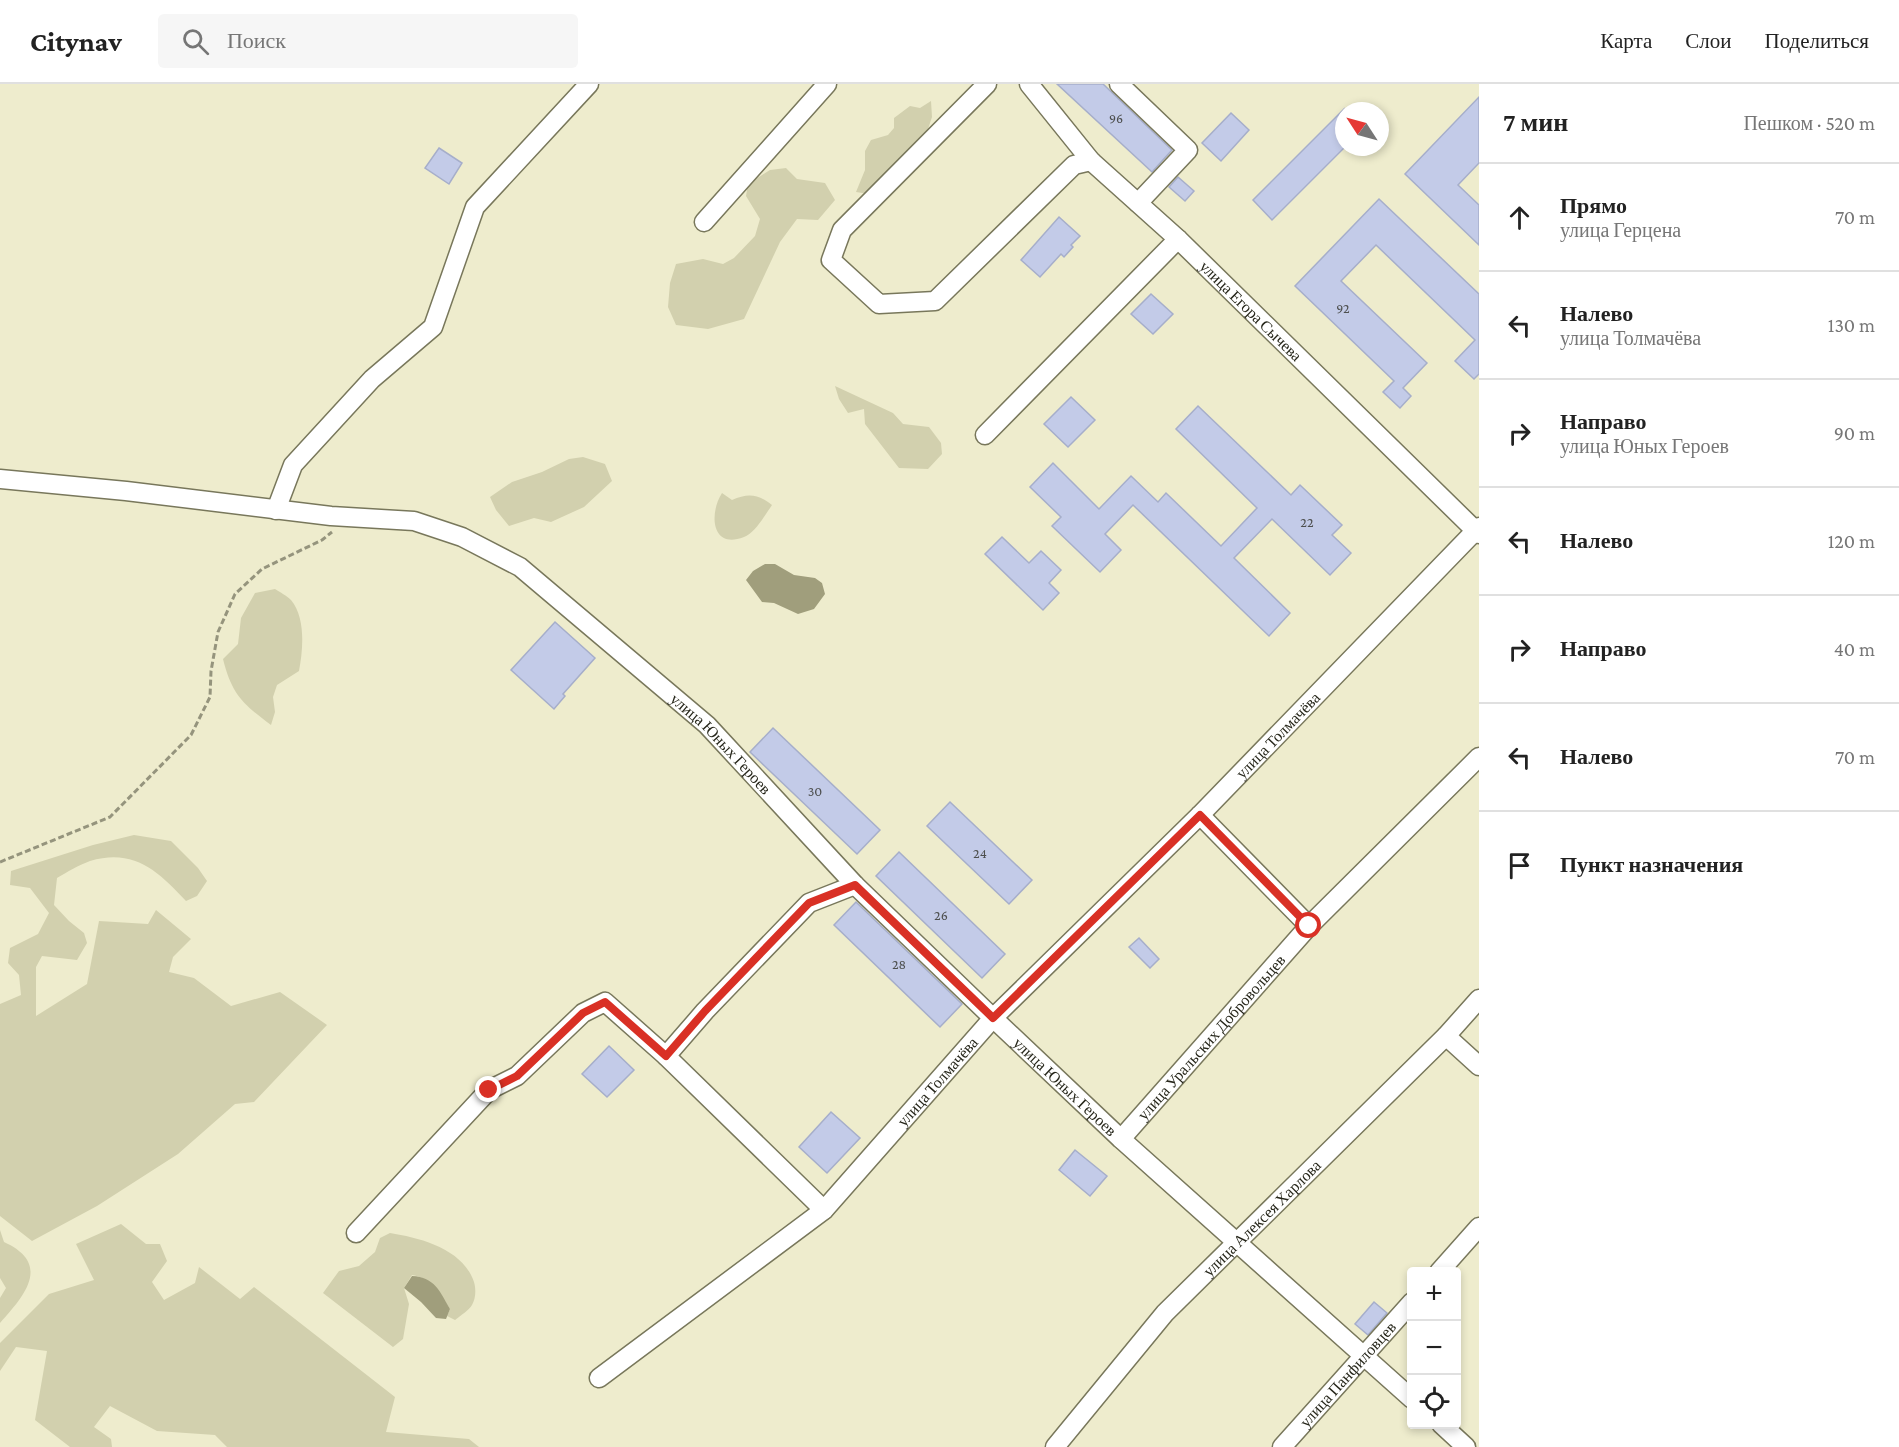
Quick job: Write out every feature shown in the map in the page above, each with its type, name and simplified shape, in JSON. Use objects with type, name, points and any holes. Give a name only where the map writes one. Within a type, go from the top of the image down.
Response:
[{"type":"street","points":[[276,510],[293,465],[372,379],[433,327],[475,207],[589,84]]},
{"type":"street","points":[[704,222],[827,84]]},
{"type":"street","points":[[987,84],[842,230],[831,260],[879,304],[935,301],[1074,165],[1091,160]]},
{"type":"street","name":"улица Егора Сычева","points":[[1029,84],[1091,160],[1178,239],[1478,531]]},
{"type":"street","points":[[1119,84],[1188,150],[1138,202]]},
{"type":"street","points":[[985,435],[1178,239]]},
{"type":"street","name":"улица Юных Героев","points":[[0,479],[126,491],[276,510],[414,521],[462,537],[520,567],[707,725],[855,885],[993,1018],[1121,1139],[1407,1395]]},
{"type":"street","name":"улица Толмачёва","points":[[598,1378],[824,1210],[993,1018],[1200,815],[1478,531]]},
{"type":"street","name":"улица Уральских Добровольцев","points":[[1121,1139],[1309,926],[1479,757]]},
{"type":"street","points":[[1200,815],[1309,926]]},
{"type":"street","points":[[666,1056],[705,1011],[809,903],[855,885]]},
{"type":"street","name":"улица Алексея Харлова","points":[[1055,1447],[1165,1313],[1446,1036],[1479,999]]},
{"type":"street","points":[[356,1233],[489,1090],[517,1076],[583,1013],[605,1002],[666,1056],[824,1210]]},
{"type":"street","points":[[1446,1036],[1479,1066]]},
{"type":"street","points":[[1443,1267],[1479,1227]]},
{"type":"street","name":"улица Панфиловцев","points":[[1282,1447],[1407,1308]]},
{"type":"street","points":[[1446,1429],[1466,1447]]},
{"type":"path","points":[[0,862],[110,818],[191,735],[210,697],[211,671],[218,632],[235,594],[262,569],[322,540],[349,517]]},
{"type":"shaded area","points":[[931,101],[932,117],[926,135],[869,194],[856,192],[865,170],[865,151],[871,140],[888,135],[894,128],[894,118],[910,106],[920,108]]},
{"type":"shaded area","points":[[786,168],[797,179],[825,183],[835,200],[818,220],[797,219],[780,242],[744,319],[708,329],[676,325],[668,307],[670,283],[676,264],[703,259],[723,264],[734,258],[755,236],[760,219],[746,196],[748,184],[770,170]]},
{"type":"shaded area","points":[[835,386],[893,413],[903,424],[929,427],[941,443],[942,454],[928,469],[899,468],[865,424],[864,409],[848,413],[839,399]]},
{"type":"shaded area","points":[[583,457],[605,464],[612,481],[584,507],[551,522],[534,518],[509,526],[496,510],[490,497],[512,482],[542,472],[569,459]]},
{"type":"shaded area","points":[[722,493],[732,500],[743,496],[757,497],[772,505],[752,532],[733,540],[719,534],[716,527],[715,510]]},
{"type":"shaded area","points":[[765,564],[775,564],[794,575],[815,578],[822,583],[825,594],[814,609],[798,614],[774,603],[762,602],[746,580],[753,571]]},
{"type":"shaded area","points":[[275,589],[296,607],[301,625],[302,654],[299,671],[277,685],[273,697],[275,712],[271,725],[240,698],[230,682],[223,659],[238,644],[241,618],[255,593]]},
{"type":"shaded area","points":[[134,835],[171,841],[198,868],[207,881],[197,896],[186,901],[155,872],[132,860],[120,858],[90,861],[57,878],[54,905],[84,933],[87,943],[77,960],[42,956],[36,967],[36,1016],[87,984],[99,921],[148,924],[156,910],[191,939],[173,957],[169,972],[194,978],[231,1006],[280,992],[327,1025],[254,1102],[235,1104],[178,1154],[97,1206],[32,1241],[0,1216],[0,1004],[21,995],[19,975],[8,963],[10,948],[38,934],[49,913],[30,888],[10,885],[11,871],[93,845]]},
{"type":"shaded area","points":[[121,1224],[146,1244],[160,1244],[167,1261],[152,1282],[164,1300],[195,1283],[199,1267],[240,1299],[254,1287],[395,1397],[386,1432],[469,1439],[479,1447],[227,1447],[215,1435],[157,1431],[110,1406],[94,1427],[111,1439],[112,1447],[70,1447],[35,1420],[47,1351],[16,1347],[0,1371],[0,1343],[49,1294],[94,1280],[76,1244]]},
{"type":"shaded area","points":[[0,1230],[4,1242],[19,1251],[27,1260],[30,1270],[25,1291],[0,1323],[0,1298],[6,1288],[0,1278]]},
{"type":"shaded area","points":[[390,1233],[415,1238],[451,1253],[469,1271],[475,1291],[472,1305],[455,1320],[447,1316],[450,1309],[435,1287],[425,1279],[412,1275],[404,1288],[409,1304],[403,1339],[393,1347],[323,1293],[339,1271],[359,1266],[375,1252],[380,1238]]},
{"type":"shaded area","points":[[412,1276],[426,1279],[436,1286],[450,1309],[446,1319],[436,1318],[404,1288]]},
{"type":"building","points":[[1057,84],[1103,84],[1172,150],[1152,172]]},
{"type":"building","points":[[1479,97],[1479,163],[1458,185],[1479,205],[1479,245],[1405,174]]},
{"type":"building","points":[[1231,113],[1249,130],[1221,161],[1202,143]]},
{"type":"building","points":[[1335,118],[1336,156],[1272,220],[1253,200]]},
{"type":"building","points":[[439,148],[462,163],[449,184],[425,168]]},
{"type":"building","points":[[1178,177],[1194,191],[1185,201],[1169,187]]},
{"type":"building","points":[[1379,199],[1479,294],[1479,374],[1474,379],[1455,361],[1475,340],[1376,245],[1341,281],[1427,363],[1403,388],[1411,396],[1400,408],[1383,392],[1394,381],[1295,286]]},
{"type":"building","points":[[1059,217],[1080,236],[1064,257],[1061,254],[1040,277],[1021,260]]},
{"type":"building","points":[[1151,294],[1173,314],[1153,334],[1131,314]]},
{"type":"building","points":[[1071,397],[1095,420],[1068,447],[1044,424]]},
{"type":"building","points":[[1198,406],[1291,495],[1300,485],[1342,525],[1332,535],[1351,553],[1330,575],[1272,519],[1234,558],[1290,613],[1269,636],[1133,505],[1105,534],[1121,550],[1100,572],[1052,526],[1061,517],[1030,487],[1053,463],[1099,509],[1131,476],[1158,502],[1166,493],[1221,546],[1257,508],[1176,429]]},
{"type":"building","points":[[1002,537],[1029,563],[1041,551],[1061,570],[1049,583],[1059,593],[1043,610],[985,554]]},
{"type":"building","points":[[555,622],[595,658],[563,694],[565,696],[554,709],[511,670]]},
{"type":"building","points":[[773,728],[880,830],[857,854],[750,752]]},
{"type":"building","points":[[950,802],[1032,880],[1009,904],[927,826]]},
{"type":"building","points":[[899,852],[1005,954],[982,978],[876,876]]},
{"type":"building","points":[[856,902],[962,1004],[940,1027],[834,925]]},
{"type":"building","points":[[1139,938],[1159,959],[1150,968],[1129,947]]},
{"type":"building","points":[[609,1046],[634,1070],[607,1097],[582,1074]]},
{"type":"building","points":[[831,1112],[860,1138],[827,1173],[799,1147]]},
{"type":"building","points":[[1075,1150],[1107,1176],[1090,1196],[1059,1170]]},
{"type":"building","points":[[1374,1302],[1387,1313],[1368,1335],[1355,1324]]},
{"type":"route","points":[[489,1090],[517,1076],[583,1013],[605,1002],[666,1056],[705,1011],[809,903],[855,885],[993,1018],[1200,815],[1309,926]]}]
